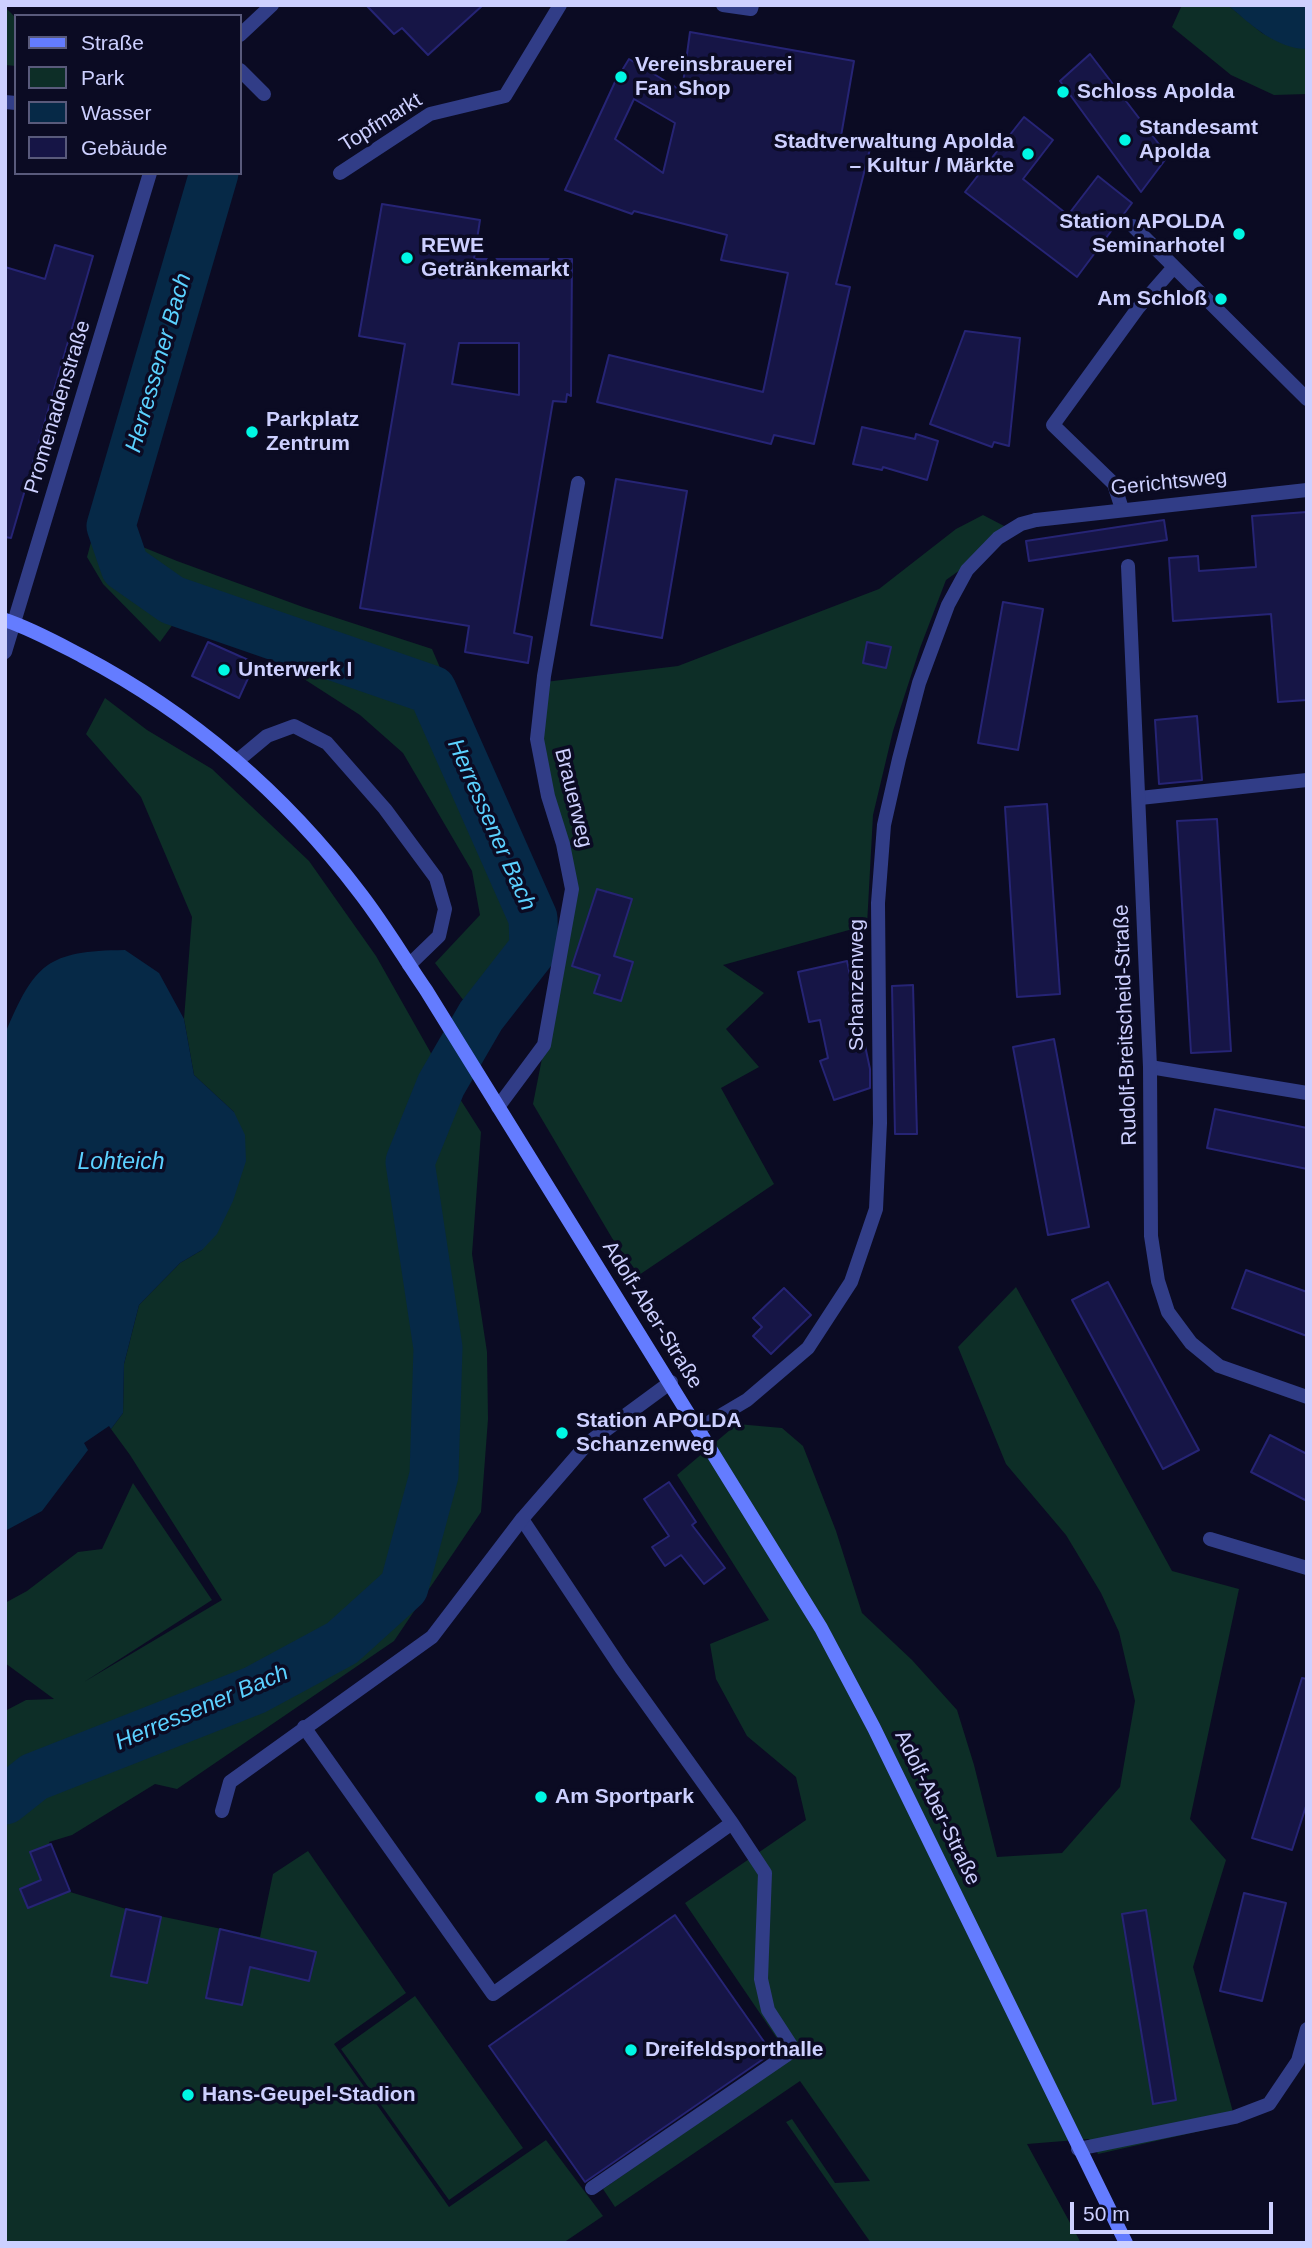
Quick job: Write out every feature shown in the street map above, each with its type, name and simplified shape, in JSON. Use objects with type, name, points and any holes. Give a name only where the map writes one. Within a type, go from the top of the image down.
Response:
[{"type":"main road","name":"Adolf-Aber-Straße","points":[[10,621],[131,682],[200,730],[237,761],[308,830],[361,894],[446,1023],[671,1382],[821,1628],[996,1974],[1078,2149],[1126,2243]]},
{"type":"street","points":[[242,34],[272,5]]},
{"type":"street","name":"Topfmarkt","points":[[340,173],[430,114],[505,96],[560,5]]},
{"type":"street","points":[[723,5],[751,9],[752,5]]},
{"type":"street","points":[[242,72],[264,94]]},
{"type":"street","name":"Promenadenstraße","points":[[5,652],[10,621],[149,175]]},
{"type":"street","points":[[1133,226],[1307,399]]},
{"type":"street","points":[[1122,509],[1114,484],[1054,425],[1138,308],[1173,268]]},
{"type":"street","name":"Brauerweg","points":[[498,1107],[544,1045],[572,889],[563,844],[548,796],[537,739],[544,676],[578,484]]},
{"type":"street","name":"Gerichtsweg","points":[[1036,520],[1307,489]]},
{"type":"street","name":"Schanzenweg","points":[[698,1429],[747,1400],[808,1348],[851,1282],[876,1209],[880,1123],[878,903],[884,825],[899,759],[919,683],[948,604],[967,570],[998,537],[1021,524],[1036,520]]},
{"type":"street","name":"Rudolf-Breitscheid-Straße","points":[[1128,566],[1150,1067],[1151,1236],[1157,1281],[1168,1312],[1191,1343],[1219,1366],[1307,1397]]},
{"type":"street","points":[[237,761],[267,736],[294,726],[327,743],[384,809],[436,878],[445,909],[439,936],[409,965]]},
{"type":"street","points":[[1140,799],[1307,780]]},
{"type":"street","points":[[1150,1067],[1307,1093]]},
{"type":"street","points":[[222,1811],[230,1782],[432,1637],[522,1519],[588,1443],[671,1382]]},
{"type":"street","points":[[522,1519],[621,1668],[765,1873],[761,1979],[768,2010],[794,2050],[592,2188]]},
{"type":"street","points":[[1210,1539],[1307,1568]]},
{"type":"street","points":[[304,1727],[493,1994],[732,1823]]},
{"type":"street","points":[[1078,2149],[1235,2117],[1269,2104],[1298,2061],[1307,2029]]},
{"type":"green space","points":[[1182,5],[1228,5],[1262,33],[1284,44],[1307,49],[1307,94],[1274,95],[1231,75],[1172,27]]},
{"type":"green space","points":[[5,7],[14,16],[14,66],[5,65]]},
{"type":"green space","points":[[190,175],[209,175],[106,532],[303,607],[432,649],[548,918],[539,959],[493,1039],[435,963],[480,915],[472,871],[403,753],[360,715],[262,652],[176,620],[160,642],[103,584],[87,557]]},
{"type":"green space","points":[[983,515],[1006,527],[967,565],[946,580],[893,731],[873,815],[867,925],[723,965],[764,993],[726,1029],[759,1067],[721,1088],[774,1184],[639,1275],[612,1238],[533,1104],[562,957],[572,889],[537,739],[545,682],[678,666],[879,589],[956,529]]},
{"type":"green space","points":[[105,698],[147,730],[212,769],[309,861],[376,956],[432,1055],[481,1132],[472,1254],[487,1352],[488,1419],[481,1512],[394,1641],[177,1789],[155,1784],[72,1835],[49,1842],[70,1892],[126,1909],[260,1937],[273,1874],[308,1851],[406,1993],[334,2044],[449,2207],[546,2140],[603,2216],[563,2243],[5,2243],[5,1711],[26,1700],[54,1699],[5,1663],[5,1603],[27,1591],[78,1552],[102,1549],[133,1483],[212,1600],[84,1682],[222,1600],[111,1429],[123,1413],[124,1364],[139,1305],[180,1263],[202,1250],[234,1112],[194,1075],[184,1019],[192,917],[141,797],[86,734]]},
{"type":"green space","points":[[1016,1287],[1172,1571],[1239,1589],[1190,1819],[1226,1860],[1193,1967],[1236,2123],[1098,2154],[1089,2139],[1027,2144],[1081,2243],[871,2243],[786,2122],[792,2119],[835,2183],[870,2181],[800,2081],[615,2207],[603,2189],[791,2059],[685,1903],[806,1820],[796,1777],[747,1736],[716,1679],[710,1644],[769,1620],[677,1475],[737,1424],[782,1428],[803,1446],[836,1531],[862,1613],[912,1660],[957,1710],[997,1857],[1062,1853],[1120,1787],[1135,1701],[1119,1632],[1101,1593],[1066,1535],[1006,1464],[958,1347]]},
{"type":"green space","points":[[415,1996],[523,2148],[449,2200],[341,2049]]},
{"type":"water","points":[[1228,5],[1307,5],[1307,49],[1274,40]]},
{"type":"water","name":"Lohteich","points":[[125,950],[159,973],[184,1019],[194,1075],[234,1112],[245,1135],[246,1161],[233,1201],[217,1234],[202,1250],[180,1263],[139,1305],[124,1364],[123,1413],[111,1429],[109,1426],[84,1443],[88,1450],[42,1511],[5,1531],[5,1034],[25,991],[47,966],[61,958],[78,954]]},
{"type":"building","points":[[366,5],[483,5],[428,55],[402,28],[394,34]]},
{"type":"building","points":[[690,32],[854,61],[840,142],[871,145],[836,284],[850,287],[814,444],[774,435],[771,444],[597,402],[609,355],[763,392],[788,273],[721,260],[727,235],[634,211],[632,214],[565,190],[615,82],[629,59],[682,91]],"holes":[[[634,99],[675,123],[663,173],[615,139]]]},
{"type":"building","points":[[1090,54],[1168,156],[1141,192],[1060,81]]},
{"type":"building","points":[[1024,117],[1053,140],[1023,179],[1068,215],[1098,176],[1132,203],[1077,277],[965,192]]},
{"type":"building","points":[[382,204],[480,220],[474,259],[572,259],[571,396],[567,394],[566,402],[553,401],[514,633],[532,637],[528,663],[465,652],[469,626],[360,608],[405,344],[359,336]],"holes":[[[459,343],[519,343],[519,395],[452,384]]]},
{"type":"building","points":[[55,245],[93,256],[11,538],[5,537],[5,267],[45,279]]},
{"type":"building","points":[[965,331],[1020,338],[1009,446],[994,442],[992,447],[930,424]]},
{"type":"building","points":[[862,427],[915,439],[916,434],[938,441],[927,480],[883,467],[882,470],[853,464]]},
{"type":"building","points":[[616,479],[687,491],[662,638],[591,625]]},
{"type":"building","points":[[1307,512],[1307,700],[1278,702],[1271,614],[1173,621],[1169,558],[1198,556],[1199,571],[1256,567],[1252,516]]},
{"type":"building","points":[[1164,520],[1167,540],[1029,561],[1026,541]]},
{"type":"building","points":[[1003,602],[1043,609],[1018,750],[978,743]]},
{"type":"building","name":"Unterwerk I","points":[[208,642],[255,663],[239,698],[192,676]]},
{"type":"building","points":[[867,642],[891,647],[886,668],[863,663]]},
{"type":"building","points":[[1197,716],[1202,780],[1159,784],[1155,720]]},
{"type":"building","points":[[1047,804],[1060,994],[1017,997],[1005,807]]},
{"type":"building","points":[[1217,819],[1231,1051],[1191,1053],[1177,821]]},
{"type":"building","points":[[597,889],[632,899],[614,956],[633,962],[621,1001],[594,993],[600,975],[572,966]]},
{"type":"building","points":[[847,961],[870,1069],[870,1088],[834,1100],[820,1061],[828,1058],[820,1020],[809,1022],[798,972]]},
{"type":"building","points":[[913,985],[917,1134],[895,1134],[892,986]]},
{"type":"building","points":[[1054,1039],[1089,1227],[1048,1235],[1013,1047]]},
{"type":"building","points":[[1215,1109],[1307,1128],[1307,1169],[1207,1148]]},
{"type":"building","points":[[1246,1270],[1307,1292],[1307,1336],[1232,1308]]},
{"type":"building","points":[[1108,1282],[1199,1450],[1163,1469],[1072,1300]]},
{"type":"building","points":[[784,1288],[811,1315],[771,1354],[753,1336],[762,1327],[753,1318]]},
{"type":"building","points":[[1270,1435],[1307,1454],[1307,1501],[1251,1472]]},
{"type":"building","points":[[669,1482],[696,1522],[692,1525],[725,1568],[704,1584],[681,1555],[665,1566],[652,1547],[669,1536],[644,1499]]},
{"type":"building","points":[[1302,1678],[1307,1679],[1307,1803],[1292,1850],[1252,1838]]},
{"type":"building","points":[[51,1844],[70,1891],[28,1908],[20,1889],[41,1880],[30,1852]]},
{"type":"building","points":[[1244,1893],[1286,1903],[1262,2001],[1220,1991]]},
{"type":"building","points":[[126,1909],[161,1917],[147,1983],[111,1976]]},
{"type":"building","points":[[1146,1910],[1176,2100],[1153,2104],[1122,1914]]},
{"type":"building","name":"Dreifeldsporthalle","points":[[675,1915],[772,2053],[585,2182],[489,2046]]},
{"type":"building","points":[[220,1929],[316,1952],[309,1981],[250,1967],[242,2005],[206,1998]]},
{"type":"waterway","name":"Herressener Bach","points":[[5,1800],[34,1777],[255,1690],[342,1643],[404,1587],[434,1475],[438,1348],[410,1162],[441,1085],[481,1016],[534,948],[533,918],[432,690],[172,600],[125,567],[111,526],[213,175]]},
{"type":"place","name":"Vereinsbrauerei Fan Shop","points":[[621,77]]},
{"type":"place","name":"Schloss Apolda","points":[[1063,92]]},
{"type":"place","name":"Standesamt Apolda","points":[[1125,140]]},
{"type":"place","name":"Stadtverwaltung Apolda – Kultur / Märkte","points":[[1028,154]]},
{"type":"place","name":"Station APOLDA Seminarhotel","points":[[1239,234]]},
{"type":"place","name":"REWE Getränkemarkt","points":[[407,258]]},
{"type":"place","name":"Am Schloß","points":[[1221,299]]},
{"type":"place","name":"Parkplatz Zentrum","points":[[252,432]]},
{"type":"place","name":"Unterwerk I","points":[[224,670]]},
{"type":"place","name":"Station APOLDA Schanzenweg","points":[[562,1433]]},
{"type":"place","name":"Am Sportpark","points":[[541,1797]]},
{"type":"place","name":"Dreifeldsporthalle","points":[[631,2050]]},
{"type":"place","name":"Hans-Geupel-Stadion","points":[[188,2095]]}]
